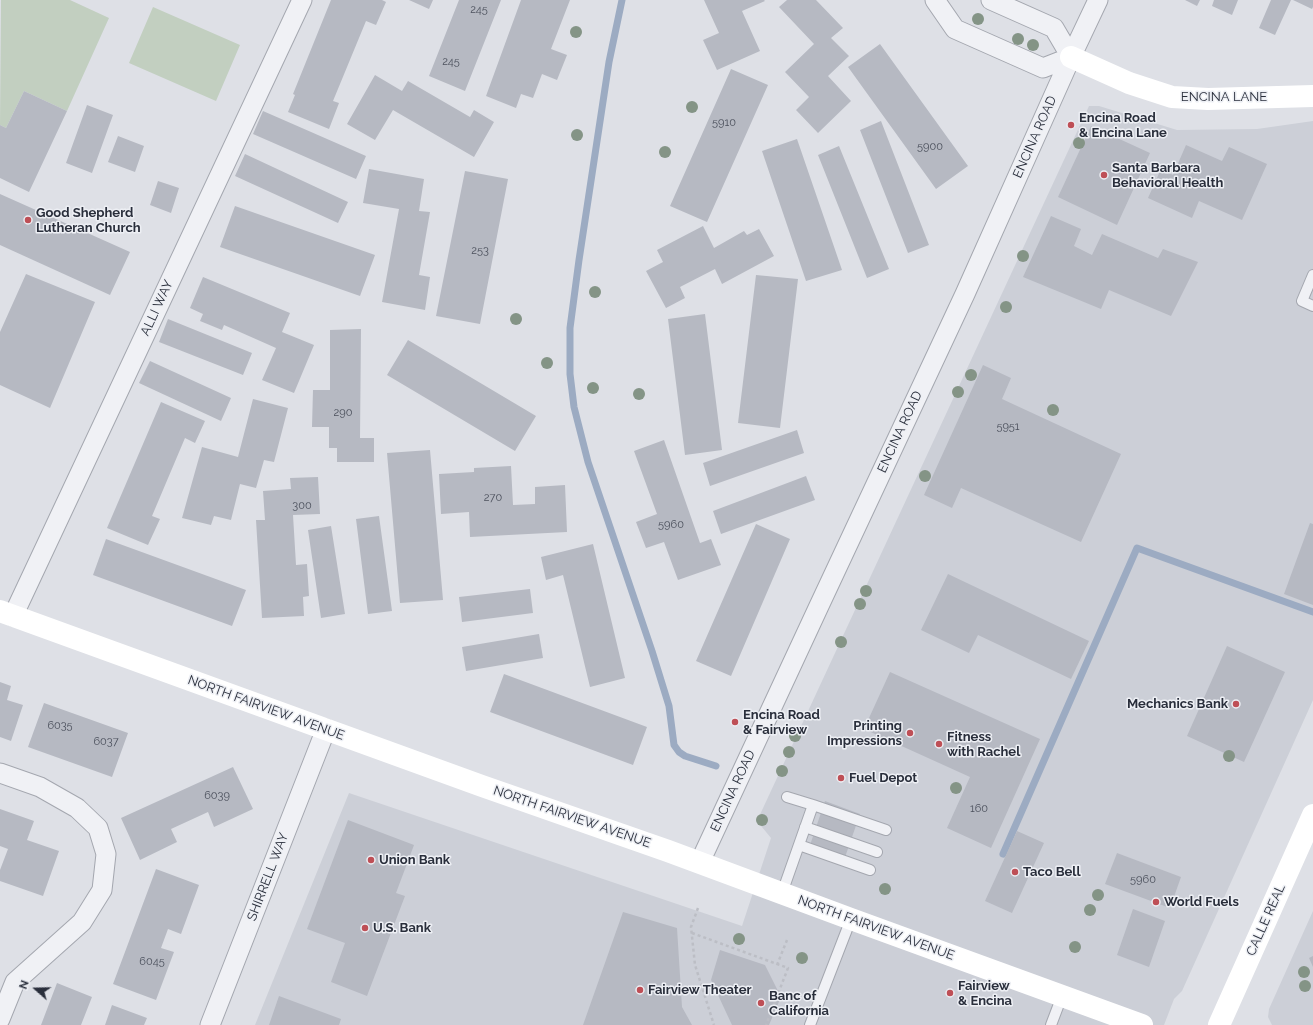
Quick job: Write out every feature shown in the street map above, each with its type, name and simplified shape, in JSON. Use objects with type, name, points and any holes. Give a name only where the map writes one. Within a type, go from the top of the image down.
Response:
[{"type":"main road","name":"ENCINA LANE","points":[[1071,57],[1129,83],[1172,97],[1208,100],[1313,96]]},
{"type":"main road","name":"NORTH FAIRVIEW AVENUE","points":[[6,614],[700,862],[851,919],[1142,1025]]},
{"type":"main road","name":"CALLE REAL","points":[[1219,1025],[1313,815]]},
{"type":"street","name":"ALLI WAY","points":[[6,614],[302,0]]},
{"type":"street","points":[[935,0],[955,29],[1043,68],[1071,57],[1054,28],[991,0]]},
{"type":"street","name":"ENCINA ROAD","points":[[700,862],[968,289],[1071,57],[1098,0]]},
{"type":"street","name":"SHIRRELL WAY","points":[[210,1025],[326,729]]},
{"type":"street","points":[[0,773],[40,787],[77,808],[98,828],[106,854],[102,890],[82,922],[15,982],[0,1019]]},
{"type":"lane","points":[[1313,275],[1302,301],[1313,306]]},
{"type":"lane","points":[[787,797],[886,830]]},
{"type":"lane","points":[[782,893],[812,805]]},
{"type":"lane","points":[[805,826],[877,852]]},
{"type":"lane","points":[[799,845],[870,870]]},
{"type":"lane","points":[[810,1025],[851,919]]},
{"type":"lane","points":[[1051,1025],[1062,996]]},
{"type":"path","points":[[698,908],[691,927],[695,965],[714,1025]]},
{"type":"path","points":[[692,933],[788,968],[766,1025]]},
{"type":"path","points":[[777,964],[787,940]]},
{"type":"shaded area","points":[[1089,106],[1099,106],[1177,130],[1257,129],[1313,121],[1313,700],[1182,991],[1174,999],[1164,1025],[255,1025],[349,793],[742,926],[771,838],[757,821]]},
{"type":"shaded area","points":[[1313,911],[1313,1025],[1272,1025],[1268,1017],[1269,1009]]},
{"type":"green space","points":[[1,0],[70,0],[109,18],[67,111],[24,91],[6,128],[0,125]]},
{"type":"green space","points":[[153,7],[240,45],[216,101],[129,63]]},
{"type":"building","points":[[331,0],[382,0],[386,2],[376,25],[366,21],[333,101],[339,103],[329,129],[288,112],[295,95],[293,94]]},
{"type":"building","points":[[409,0],[433,0],[429,9]]},
{"type":"building","points":[[459,0],[501,0],[465,91],[429,76]]},
{"type":"building","points":[[521,0],[570,0],[551,49],[567,55],[557,80],[542,74],[533,98],[521,94],[516,108],[486,96]]},
{"type":"building","points":[[704,0],[764,0],[765,1],[742,11],[760,51],[717,70],[703,40],[719,33]]},
{"type":"building","points":[[787,0],[816,0],[843,28],[831,38],[849,56],[828,76],[851,101],[818,133],[796,110],[809,97],[785,72],[814,44],[779,7]]},
{"type":"building","points":[[1185,0],[1200,0],[1197,6]]},
{"type":"building","points":[[1214,0],[1238,0],[1232,15],[1212,6]]},
{"type":"building","points":[[1271,0],[1291,0],[1275,35],[1259,28]]},
{"type":"building","points":[[1293,0],[1313,0],[1313,7],[1312,9]]},
{"type":"building","points":[[880,44],[968,166],[936,189],[848,67]]},
{"type":"building","points":[[731,69],[768,85],[707,222],[670,206]]},
{"type":"building","points":[[375,75],[402,91],[408,81],[470,117],[474,110],[494,122],[474,157],[393,110],[375,140],[347,124]]},
{"type":"building","name":"Good Shepherd Lutheran Church","points":[[24,91],[67,111],[29,192],[0,178],[0,125],[6,128]]},
{"type":"building","points":[[87,105],[113,115],[92,173],[66,163]]},
{"type":"building","points":[[263,111],[366,156],[356,179],[253,134]]},
{"type":"building","points":[[881,121],[929,245],[908,253],[860,130]]},
{"type":"building","name":"Santa Barbara Behavioral Health","points":[[1091,126],[1150,153],[1117,225],[1058,197]]},
{"type":"building","points":[[118,136],[144,146],[135,172],[108,162]]},
{"type":"building","points":[[797,139],[842,270],[806,281],[762,151]]},
{"type":"building","points":[[1186,145],[1222,161],[1229,147],[1267,164],[1242,220],[1199,201],[1192,218],[1148,198],[1161,169],[1173,175]]},
{"type":"building","points":[[839,146],[889,269],[867,278],[818,155]]},
{"type":"building","points":[[245,154],[348,202],[338,223],[235,176]]},
{"type":"building","points":[[369,169],[424,179],[419,211],[430,212],[419,275],[430,277],[425,310],[382,302],[399,209],[363,203]]},
{"type":"building","points":[[465,171],[508,179],[480,324],[436,316]]},
{"type":"building","points":[[158,181],[179,188],[171,213],[150,205]]},
{"type":"building","name":"Good Shepherd Lutheran Church","points":[[0,194],[130,252],[110,295],[0,245]]},
{"type":"building","points":[[235,206],[375,255],[360,296],[220,247]]},
{"type":"building","points":[[1051,216],[1081,229],[1074,246],[1092,255],[1102,234],[1158,258],[1163,249],[1198,262],[1171,316],[1109,290],[1101,309],[1023,277]]},
{"type":"building","points":[[703,226],[714,248],[744,231],[747,235],[759,229],[774,256],[722,284],[715,269],[680,287],[685,298],[666,308],[646,271],[663,262],[657,250]]},
{"type":"building","points":[[26,274],[95,302],[50,408],[0,385],[0,332]]},
{"type":"building","points":[[756,275],[798,279],[780,428],[738,423]]},
{"type":"building","points":[[203,277],[290,313],[282,332],[314,345],[294,393],[262,380],[276,348],[224,325],[222,330],[200,321],[203,314],[190,308]]},
{"type":"building","points":[[705,314],[722,450],[685,455],[668,319]]},
{"type":"building","points":[[168,319],[252,353],[243,375],[159,342]]},
{"type":"building","points":[[361,329],[360,438],[374,438],[374,462],[337,462],[337,448],[329,448],[329,427],[312,427],[313,390],[330,390],[330,330]]},
{"type":"building","points":[[408,340],[536,416],[515,451],[387,375]]},
{"type":"building","points":[[150,361],[231,398],[221,421],[139,383]]},
{"type":"building","points":[[983,365],[1011,378],[1002,399],[1121,454],[1081,542],[961,488],[952,508],[924,495]]},
{"type":"building","points":[[253,399],[288,408],[274,462],[264,460],[256,488],[240,484],[231,520],[214,516],[211,525],[182,518],[202,447],[238,457]]},
{"type":"building","points":[[161,402],[205,421],[195,443],[185,438],[152,516],[160,519],[148,545],[107,528]]},
{"type":"building","points":[[797,430],[804,453],[710,486],[703,463]]},
{"type":"building","points":[[664,440],[700,543],[711,539],[721,565],[678,580],[664,542],[646,548],[636,522],[657,514],[634,451]]},
{"type":"building","points":[[430,450],[443,600],[400,603],[387,453]]},
{"type":"building","points":[[511,466],[513,505],[535,504],[535,487],[565,485],[567,532],[470,537],[469,512],[441,514],[439,474],[474,472],[474,468]]},
{"type":"building","points":[[806,476],[815,500],[721,534],[713,511]]},
{"type":"building","points":[[318,477],[320,514],[293,515],[296,565],[307,564],[309,596],[303,597],[304,616],[262,618],[256,520],[265,520],[263,491],[291,489],[290,478]]},
{"type":"building","points":[[379,516],[392,611],[368,614],[356,519]]},
{"type":"building","points":[[1310,523],[1313,524],[1313,605],[1284,594]]},
{"type":"building","points":[[756,524],[790,539],[731,676],[696,661]]},
{"type":"building","points":[[331,526],[345,614],[321,618],[308,530]]},
{"type":"building","points":[[106,539],[246,590],[232,626],[93,575]]},
{"type":"building","points":[[593,544],[625,678],[590,687],[563,575],[546,580],[541,557]]},
{"type":"building","points":[[948,574],[1089,641],[1071,679],[978,635],[969,653],[921,630]]},
{"type":"building","points":[[530,589],[533,613],[462,622],[459,597]]},
{"type":"building","points":[[539,634],[543,658],[466,671],[462,647]]},
{"type":"building","points":[[1227,646],[1285,672],[1244,762],[1187,736]]},
{"type":"building","points":[[890,672],[1040,739],[991,848],[947,828],[970,777],[864,729]]},
{"type":"building","points":[[504,674],[647,727],[633,765],[490,712]]},
{"type":"building","points":[[0,682],[11,686],[7,700],[23,705],[11,741],[0,737]]},
{"type":"building","points":[[44,703],[128,733],[112,777],[28,747]]},
{"type":"building","points":[[233,767],[253,809],[214,827],[208,812],[171,829],[177,842],[140,860],[121,818]]},
{"type":"building","points":[[825,801],[860,814],[843,863],[808,851]]},
{"type":"building","points":[[0,809],[34,821],[27,840],[59,851],[43,896],[0,881],[0,870],[8,849],[0,846]]},
{"type":"building","points":[[348,820],[414,845],[396,893],[405,896],[367,996],[331,982],[345,943],[307,929]]},
{"type":"building","points":[[1017,831],[1044,843],[1012,913],[985,901]]},
{"type":"building","points":[[1117,853],[1181,877],[1170,908],[1105,884]]},
{"type":"building","points":[[156,869],[199,885],[181,934],[168,929],[161,948],[174,952],[156,1000],[113,984]]},
{"type":"building","points":[[1133,909],[1165,921],[1149,967],[1117,955]]},
{"type":"building","points":[[623,912],[677,928],[682,1007],[692,1025],[583,1025]]},
{"type":"building","points":[[720,950],[765,965],[781,997],[769,1025],[732,1025],[711,980]]},
{"type":"building","points":[[1313,956],[1313,967],[1309,958]]},
{"type":"building","points":[[57,983],[92,997],[81,1025],[41,1025]]},
{"type":"building","points":[[279,996],[341,1019],[339,1025],[269,1025]]},
{"type":"building","points":[[112,1005],[147,1018],[144,1025],[105,1025]]},
{"type":"waterway","points":[[622,0],[609,62],[570,328],[570,374],[574,407],[588,462],[669,706],[674,745],[679,752],[685,756],[716,766]]},
{"type":"waterway","points":[[1003,854],[1137,548],[1313,612]]},
{"type":"place","name":"Encina Road & Encina Lane","points":[[1071,125]]},
{"type":"place","name":"Santa Barbara Behavioral Health","points":[[1104,175]]},
{"type":"place","name":"Good Shepherd Lutheran Church","points":[[28,220]]},
{"type":"place","name":"Mechanics Bank","points":[[1236,704]]},
{"type":"place","name":"Encina Road & Fairview","points":[[735,722]]},
{"type":"place","name":"Printing Impressions","points":[[910,733]]},
{"type":"place","name":"Fitness with Rachel","points":[[939,744]]},
{"type":"place","name":"Fuel Depot","points":[[841,778]]},
{"type":"place","name":"Union Bank","points":[[371,860]]},
{"type":"place","name":"Taco Bell","points":[[1015,872]]},
{"type":"place","name":"World Fuels","points":[[1156,902]]},
{"type":"place","name":"U.S. Bank","points":[[365,928]]},
{"type":"place","name":"Fairview Theater","points":[[640,990]]},
{"type":"place","name":"Fairview & Encina","points":[[950,993]]},
{"type":"place","name":"Banc of California","points":[[761,1003]]}]
